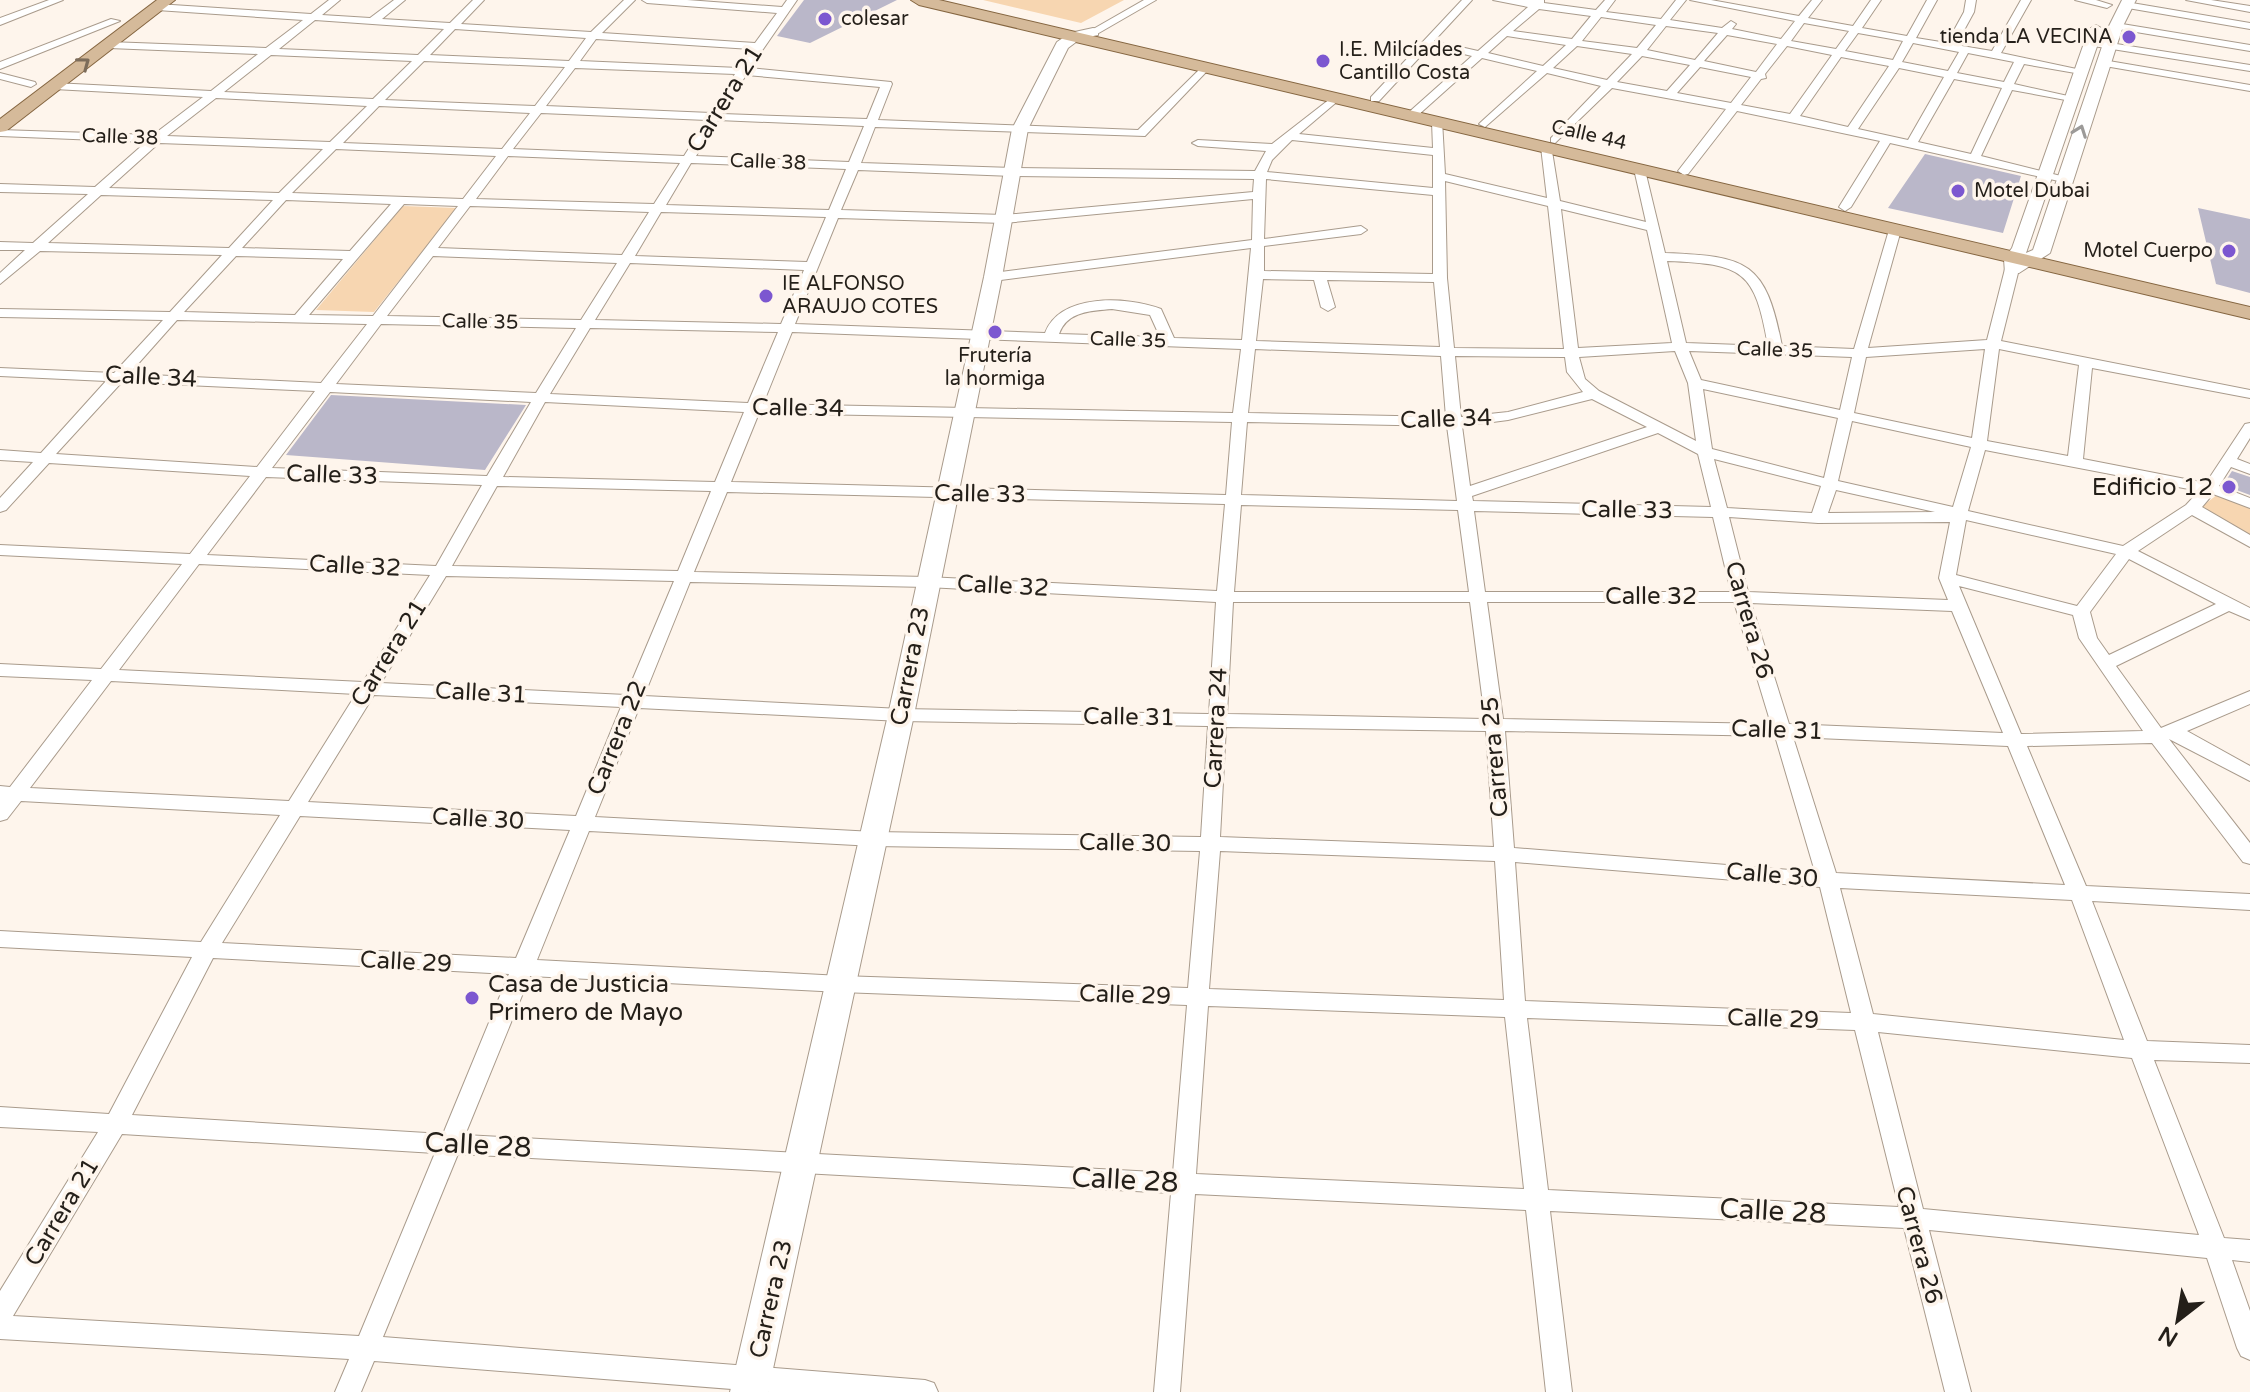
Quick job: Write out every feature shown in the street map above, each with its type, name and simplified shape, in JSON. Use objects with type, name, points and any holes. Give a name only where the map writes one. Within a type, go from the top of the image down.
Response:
[{"type":"main road","name":"Calle 44","points":[[919,0],[1375,99],[1438,122],[1845,207],[2022,258],[2250,302]]},
{"type":"main road","name":"Calle 44","points":[[956,0],[1205,67],[1335,98],[1485,124],[1640,169],[2250,313]]},
{"type":"main road","points":[[0,109],[115,21],[156,2]]},
{"type":"main road","points":[[0,130],[109,45],[156,2]]},
{"type":"street","points":[[0,22],[58,0]]},
{"type":"street","points":[[0,280],[156,139],[335,0]]},
{"type":"street","points":[[370,23],[400,0]]},
{"type":"street","points":[[0,507],[284,195],[337,146],[479,0]]},
{"type":"street","points":[[0,814],[8,794],[106,675],[593,36],[630,0]]},
{"type":"street","points":[[647,0],[786,5]]},
{"type":"street","name":"Carrera 23","points":[[751,1385],[901,715],[966,410],[1020,129],[1062,45],[1151,0]]},
{"type":"street","points":[[1375,99],[1467,0]]},
{"type":"street","points":[[1498,0],[1725,31],[2071,98]]},
{"type":"street","points":[[1485,124],[1575,42],[1610,0]]},
{"type":"street","points":[[1681,0],[1640,52],[1551,144],[1574,372],[1594,394],[1705,452],[1960,514]]},
{"type":"street","points":[[1695,0],[1747,4],[1803,20],[2081,71]]},
{"type":"street","points":[[1684,171],[1762,76],[1817,0]]},
{"type":"street","points":[[1793,118],[1876,0]]},
{"type":"street","points":[[1851,131],[1896,64],[1907,39],[1932,0]]},
{"type":"street","points":[[1950,47],[1969,12],[1971,0]]},
{"type":"street","points":[[1995,55],[2026,0]]},
{"type":"street","points":[[2080,0],[2118,3],[2250,26]]},
{"type":"street","points":[[2191,0],[2250,9]]},
{"type":"street","points":[[156,2],[310,19],[758,46]]},
{"type":"street","points":[[2022,258],[2063,178],[2116,26],[2118,3]]},
{"type":"street","points":[[2118,3],[2091,43],[2045,174],[2022,258],[1993,344],[1979,444],[1947,578],[2079,893],[2216,1249],[2250,1348]]},
{"type":"street","points":[[1416,112],[1539,4]]},
{"type":"street","points":[[1670,95],[1747,4]]},
{"type":"street","name":"Carrera 21","points":[[0,1314],[115,1125],[206,951],[441,571],[489,481],[585,324],[786,5]]},
{"type":"street","points":[[0,66],[115,21]]},
{"type":"street","points":[[2116,26],[2250,48]]},
{"type":"street","points":[[1506,33],[1640,52],[1762,76]]},
{"type":"street","points":[[1433,39],[1545,70],[1793,118],[2063,178]]},
{"type":"street","points":[[2091,43],[2106,54],[2250,88]]},
{"type":"street","points":[[109,45],[744,71]]},
{"type":"street","points":[[1911,145],[1965,50]]},
{"type":"street","points":[[2106,54],[2250,68]]},
{"type":"street","points":[[1974,159],[2020,60]]},
{"type":"street","points":[[54,86],[377,103],[1141,134],[1205,67]]},
{"type":"street","name":"Carrera 22","points":[[348,1392],[887,84],[837,77],[744,71]]},
{"type":"street","points":[[0,76],[31,84]]},
{"type":"street","name":"Carrera 24","points":[[1167,1392],[1199,999],[1225,597],[1240,417],[1257,275],[1260,185],[1266,159],[1335,98]]},
{"type":"street","name":"Carrera 25","points":[[1438,122],[1440,278],[1454,422],[1495,724],[1515,1009],[1559,1392]]},
{"type":"street","name":"Calle 38","points":[[0,130],[1260,185],[1439,184],[1555,204],[1654,228]]},
{"type":"street","points":[[1845,207],[1887,139]]},
{"type":"street","points":[[1198,143],[1282,142],[1439,152]]},
{"type":"street","name":"Carrera 26","points":[[1640,169],[1680,347],[1695,383],[1705,452],[1741,597],[1828,880],[1911,1218],[1958,1392]]},
{"type":"street","points":[[0,188],[1004,219],[1260,185]]},
{"type":"street","points":[[299,318],[400,201]]},
{"type":"street","points":[[993,277],[1361,230]]},
{"type":"street","points":[[1818,518],[1830,484],[1860,353],[1895,230]]},
{"type":"street","points":[[0,246],[355,255]]},
{"type":"street","points":[[430,252],[810,266]]},
{"type":"street","points":[[1660,257],[1725,262],[1743,269],[1760,288],[1776,350]]},
{"type":"street","points":[[1257,275],[1440,278]]},
{"type":"street","points":[[1319,276],[1328,307]]},
{"type":"street","points":[[1051,338],[1053,327],[1068,312],[1135,306],[1156,312],[1169,342]]},
{"type":"street","name":"Calle 35","points":[[0,313],[785,328],[1449,352],[1571,353],[1680,347],[1860,353],[1993,344],[2250,394]]},
{"type":"street","points":[[2075,462],[2086,362]]},
{"type":"street","name":"Calle 34","points":[[0,372],[120,375],[752,408],[1454,422],[1508,416],[1594,394]]},
{"type":"street","points":[[1695,383],[1979,444],[2210,488],[2250,503]]},
{"type":"street","points":[[1466,500],[1657,429]]},
{"type":"street","points":[[2081,612],[2126,551],[2192,508],[2210,488],[2226,460],[2247,434]]},
{"type":"street","name":"Calle 33","points":[[0,455],[261,472],[719,488],[1234,500],[1466,500],[1818,518],[1960,514],[2126,551],[2250,615]]},
{"type":"street","points":[[2226,460],[2250,469]]},
{"type":"street","points":[[2192,508],[2250,542]]},
{"type":"street","name":"Calle 32","points":[[0,550],[441,571],[927,582],[1225,597],[1741,597],[1958,606]]},
{"type":"street","points":[[1947,578],[2081,612]]},
{"type":"street","points":[[2107,663],[2230,604]]},
{"type":"street","points":[[2081,612],[2088,638],[2165,734],[2250,857]]},
{"type":"street","name":"Calle 31","points":[[0,670],[901,715],[1781,730],[2013,740],[2165,734],[2250,697]]},
{"type":"street","points":[[2165,734],[2250,774]]},
{"type":"street","name":"Calle 30","points":[[8,794],[874,839],[1210,844],[1503,854],[1828,880],[2250,902]]},
{"type":"street","name":"Calle 29","points":[[0,939],[841,984],[1865,1022],[2137,1050],[2250,1054]]},
{"type":"street","name":"Calle 28","points":[[0,1117],[802,1165],[1911,1218],[2250,1251]]},
{"type":"street","points":[[0,1327],[366,1348],[751,1385],[925,1392]]},
{"type":"shaded area","points":[[983,0],[1124,0],[1081,23]]},
{"type":"shaded area","points":[[403,206],[457,208],[374,312],[316,310]]},
{"type":"shaded area","points":[[2218,494],[2250,506],[2250,536],[2200,508]]},
{"type":"building","name":"colesar","points":[[804,0],[897,0],[810,43],[777,36]]},
{"type":"building","name":"Motel Dubai","points":[[1925,154],[2021,176],[2003,233],[1888,208]]},
{"type":"building","name":"Motel Cuerpo","points":[[2198,208],[2250,219],[2250,293],[2216,284]]},
{"type":"building","points":[[331,395],[526,405],[485,470],[286,455]]},
{"type":"building","points":[[2232,471],[2250,477],[2250,495],[2223,485]]},
{"type":"place","name":"colesar","points":[[825,19]]},
{"type":"place","name":"tienda LA VECINA","points":[[2129,37]]},
{"type":"place","name":"I.E. Milcíades Cantillo Costa","points":[[1323,61]]},
{"type":"place","name":"Motel Dubai","points":[[1958,191]]},
{"type":"place","name":"Motel Cuerpo","points":[[2229,251]]},
{"type":"place","name":"IE ALFONSO ARAUJO COTES","points":[[766,296]]},
{"type":"place","name":"Frutería la hormiga","points":[[995,332]]},
{"type":"place","name":"Edificio 12","points":[[2229,487]]},
{"type":"place","name":"Casa de Justicia Primero de Mayo","points":[[472,998]]}]
